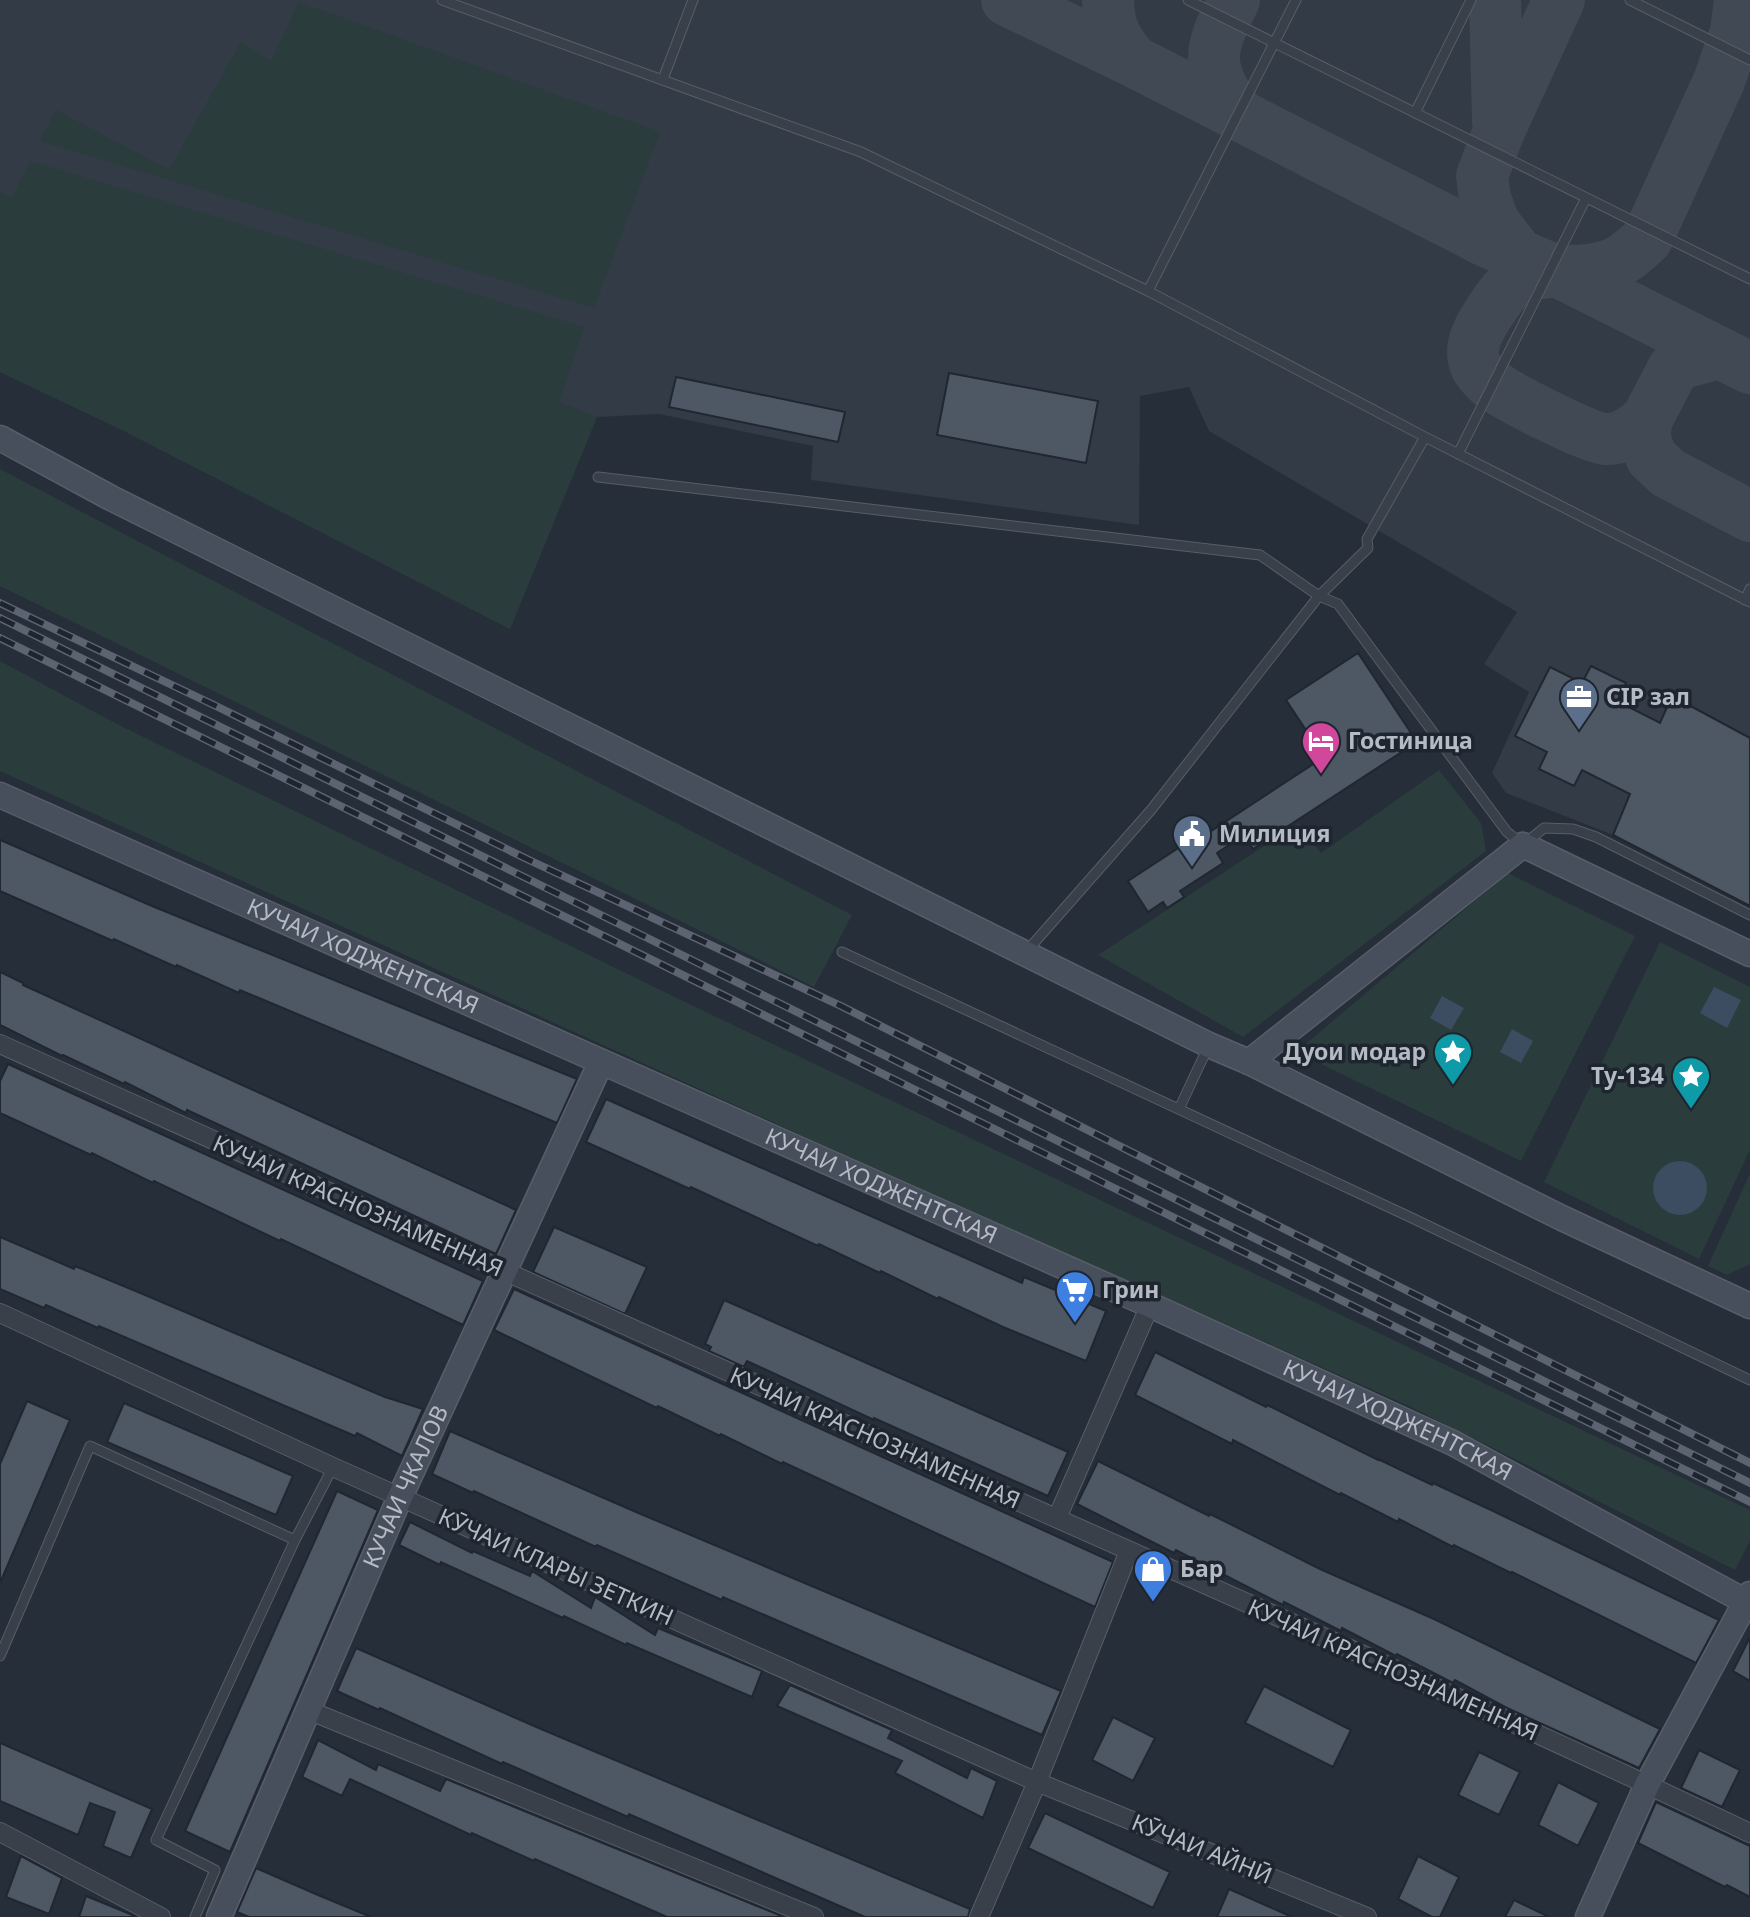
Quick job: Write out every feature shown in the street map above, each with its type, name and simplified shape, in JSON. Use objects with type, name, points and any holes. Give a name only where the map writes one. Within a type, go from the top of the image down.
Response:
[{"type":"street","points":[[0,438],[136,510],[1209,1045],[1562,1218],[1743,1296]]},
{"type":"street","name":"КУЧАИ ХОДЖЕНТСКАЯ","points":[[0,795],[1150,1304],[1452,1443],[1749,1600]]},
{"type":"street","points":[[1248,1062],[1523,845],[1750,954]]},
{"type":"street","name":"КУЧАИ КРАСНОЗНАМЕННАЯ","points":[[0,1044],[504,1273],[1129,1550],[1750,1833]]},
{"type":"street","name":"КУЧАИ ЧКАЛОВ","points":[[219,1917],[400,1497],[601,1062]]},
{"type":"street","points":[[1057,1518],[1150,1304]]},
{"type":"street","name":"КӮЧАИ КЛАРЫ ЗЕТКИН","points":[[0,1313],[332,1467],[1037,1782]]},
{"type":"street","points":[[979,1917],[1037,1782],[1129,1550]]},
{"type":"street","points":[[1588,1917],[1647,1785],[1749,1600]]},
{"type":"street","points":[[308,1710],[814,1917]]},
{"type":"street","name":"КӮЧАИ АЙНӢ","points":[[1037,1782],[1367,1917]]},
{"type":"street","points":[[0,1832],[161,1917]]},
{"type":"lane","points":[[442,0],[861,152],[1148,291],[1425,437],[1747,601],[1750,589]]},
{"type":"lane","points":[[663,79],[693,0]]},
{"type":"lane","points":[[1188,0],[1750,279]]},
{"type":"lane","points":[[1148,291],[1296,0]]},
{"type":"lane","points":[[1415,113],[1471,0]]},
{"type":"lane","points":[[1630,0],[1750,60]]},
{"type":"lane","points":[[1458,454],[1586,198]]},
{"type":"lane","points":[[1025,953],[1151,810],[1319,596],[1367,548],[1367,539],[1425,437]]},
{"type":"lane","points":[[598,477],[1260,555],[1319,596],[1338,604],[1507,832],[1523,845],[1544,828],[1573,829],[1596,837],[1750,915]]},
{"type":"lane","points":[[842,952],[1424,1224],[1750,1380]]},
{"type":"lane","points":[[1179,1109],[1209,1045]]},
{"type":"lane","points":[[0,1656],[90,1446],[295,1540]]},
{"type":"lane","points":[[195,1917],[215,1870],[156,1840],[295,1540],[332,1467]]},
{"type":"shaded area","points":[[0,0],[1750,0],[1750,906],[1613,835],[1506,793],[1492,773],[1529,692],[1484,664],[1517,612],[1209,431],[1189,387],[1140,396],[1139,525],[811,480],[813,446],[659,414],[597,417],[510,629],[122,430],[0,372]]},
{"type":"shaded area","points":[[299,2],[660,132],[594,308],[40,141],[56,110],[169,170],[241,42],[271,61]]},
{"type":"shaded area","points":[[30,161],[584,327],[559,402],[597,417],[510,629],[122,430],[0,372],[0,192],[12,197]]},
{"type":"shaded area","points":[[0,469],[852,915],[814,987],[0,586]]},
{"type":"shaded area","points":[[0,661],[119,725],[683,1001],[1750,1510],[1750,1541],[1735,1570],[1411,1407],[825,1146],[0,771]]},
{"type":"shaded area","points":[[1439,770],[1481,823],[1486,851],[1243,1037],[1098,955],[1299,823],[1321,853]]},
{"type":"shaded area","points":[[1508,873],[1635,936],[1521,1161],[1296,1052]]},
{"type":"shaded area","points":[[1660,942],[1750,987],[1750,1150],[1699,1259],[1544,1182]]},
{"type":"shaded area","points":[[1750,1173],[1750,1264],[1727,1275],[1708,1266]]},
{"type":"water","points":[[1714,987],[1741,1000],[1727,1028],[1700,1013]]},
{"type":"water","points":[[1442,996],[1464,1008],[1451,1030],[1430,1018]]},
{"type":"water","points":[[1512,1029],[1533,1041],[1521,1063],[1500,1052]]},
{"type":"water","points":[[1680,1161],[1699,1169],[1707,1188],[1699,1207],[1680,1215],[1661,1207],[1653,1188],[1661,1169]]},
{"type":"building","points":[[949,373],[1098,401],[1086,463],[937,435]]},
{"type":"building","points":[[676,377],[845,412],[838,442],[669,407]]},
{"type":"building","points":[[1358,653],[1417,742],[1253,849],[1244,835],[1217,853],[1223,863],[1180,891],[1184,897],[1167,908],[1163,902],[1148,912],[1128,881],[1203,832],[1205,835],[1324,757],[1286,700]]},
{"type":"building","points":[[1591,666],[1626,683],[1617,701],[1660,723],[1672,696],[1750,738],[1750,906],[1613,835],[1630,794],[1582,770],[1574,786],[1539,769],[1547,752],[1515,736],[1550,667],[1582,683]]},
{"type":"building","points":[[0,840],[152,906],[577,1079],[557,1123],[240,990],[239,993],[114,939],[113,941],[0,891]]},
{"type":"building","points":[[0,972],[23,985],[516,1210],[496,1254],[187,1110],[186,1113],[125,1082],[124,1084],[62,1056],[0,1025]]},
{"type":"building","points":[[8,1064],[483,1281],[463,1325],[281,1239],[280,1241],[154,1181],[153,1183],[0,1113],[0,1081]]},
{"type":"building","points":[[606,1099],[1022,1283],[1024,1277],[1106,1311],[1086,1361],[939,1297],[938,1299],[881,1271],[880,1273],[819,1244],[818,1246],[586,1142]]},
{"type":"building","points":[[554,1227],[647,1267],[625,1314],[533,1272]]},
{"type":"building","points":[[0,1237],[74,1269],[75,1266],[138,1292],[385,1397],[423,1409],[402,1456],[357,1433],[355,1436],[99,1326],[98,1328],[46,1305],[44,1308],[0,1289]]},
{"type":"building","points":[[514,1289],[1113,1562],[1095,1607],[783,1462],[782,1464],[658,1406],[657,1408],[494,1330]]},
{"type":"building","points":[[724,1300],[1068,1452],[1048,1496],[747,1361],[744,1367],[709,1351],[711,1347],[705,1344]]},
{"type":"building","points":[[1155,1352],[1719,1620],[1696,1663],[1512,1572],[1454,1545],[1453,1547],[1399,1519],[1398,1522],[1341,1493],[1340,1495],[1233,1440],[1232,1444],[1135,1395]]},
{"type":"building","points":[[27,1401],[70,1420],[0,1583],[0,1464]]},
{"type":"building","points":[[124,1403],[293,1476],[276,1515],[107,1442]]},
{"type":"building","points":[[450,1431],[1061,1691],[1042,1735],[723,1597],[722,1600],[597,1545],[596,1547],[432,1474]]},
{"type":"building","points":[[1098,1461],[1660,1729],[1639,1768],[1507,1708],[1455,1680],[1453,1683],[1342,1628],[1341,1631],[1284,1602],[1283,1605],[1176,1550],[1174,1553],[1077,1504]]},
{"type":"building","points":[[337,1491],[378,1510],[230,1852],[185,1831]]},
{"type":"building","points":[[410,1522],[472,1553],[473,1551],[530,1576],[532,1571],[591,1608],[595,1597],[655,1635],[658,1628],[762,1671],[752,1697],[627,1643],[626,1645],[564,1616],[563,1618],[399,1545]]},
{"type":"building","points":[[1750,1637],[1750,1681],[1733,1671]]},
{"type":"building","points":[[356,1648],[541,1729],[970,1909],[968,1917],[865,1917],[629,1814],[628,1817],[503,1762],[502,1764],[380,1708],[379,1710],[337,1691]]},
{"type":"building","points":[[790,1685],[892,1730],[888,1738],[967,1778],[971,1768],[997,1781],[983,1818],[895,1773],[902,1761],[777,1706]]},
{"type":"building","points":[[1264,1686],[1351,1730],[1333,1767],[1245,1723]]},
{"type":"building","points":[[1113,1717],[1155,1738],[1133,1781],[1092,1760]]},
{"type":"building","points":[[318,1740],[376,1770],[378,1764],[440,1791],[446,1779],[784,1917],[667,1917],[535,1859],[534,1861],[472,1833],[471,1835],[350,1779],[342,1796],[302,1777]]},
{"type":"building","points":[[0,1743],[152,1809],[131,1858],[103,1846],[115,1812],[90,1803],[78,1835],[0,1801]]},
{"type":"building","points":[[1699,1750],[1740,1770],[1722,1807],[1681,1788]]},
{"type":"building","points":[[1479,1752],[1520,1772],[1499,1815],[1458,1795]]},
{"type":"building","points":[[1558,1782],[1599,1803],[1578,1846],[1538,1825]]},
{"type":"building","points":[[1656,1802],[1750,1846],[1750,1897],[1638,1843]]},
{"type":"building","points":[[1045,1813],[1170,1872],[1153,1908],[1028,1848]]},
{"type":"building","points":[[21,1856],[62,1878],[49,1914],[6,1897]]},
{"type":"building","points":[[1418,1856],[1459,1877],[1440,1917],[1432,1917],[1398,1899]]},
{"type":"building","points":[[256,1868],[371,1917],[249,1917],[237,1912]]},
{"type":"building","points":[[1229,1889],[1292,1917],[1217,1917]]},
{"type":"building","points":[[86,1896],[135,1916],[135,1917],[79,1917]]},
{"type":"building","points":[[1514,1900],[1549,1917],[1505,1917]]},
{"type":"taxiway","points":[[1007,0],[1133,61],[1488,242],[1557,271],[1750,368]]},
{"type":"taxiway","points":[[1108,0],[1114,33],[1133,61]]},
{"type":"taxiway","points":[[1234,0],[1219,33],[1214,59],[1220,84],[1239,115]]},
{"type":"taxiway","points":[[1495,0],[1498,122]]},
{"type":"taxiway","points":[[1519,255],[1494,223],[1485,198],[1482,176],[1498,133],[1559,0]]},
{"type":"taxiway","points":[[1647,419],[1628,433],[1611,439],[1596,437],[1566,425],[1489,382],[1476,366],[1473,348],[1484,321],[1511,285],[1538,273],[1583,271],[1613,264],[1647,239],[1719,81],[1736,32],[1740,0]]},
{"type":"taxiway","points":[[1719,353],[1685,362],[1673,369],[1647,419],[1644,436],[1651,457],[1668,473],[1750,516]]},
{"type":"railway","points":[[0,603],[529,860],[841,1006],[1750,1463]]},
{"type":"railway","points":[[0,618],[1750,1483]]},
{"type":"railway","points":[[0,638],[1750,1502]]},
{"type":"place","name":"CIP зал","points":[[1579,731]]},
{"type":"place","name":"Гостиница","points":[[1321,775]]},
{"type":"place","name":"Милиция","points":[[1192,868]]},
{"type":"place","name":"Дуои модар","points":[[1453,1086]]},
{"type":"place","name":"Ту-134","points":[[1691,1110]]},
{"type":"place","name":"Грин","points":[[1075,1324]]},
{"type":"place","name":"Бар","points":[[1153,1603]]}]
